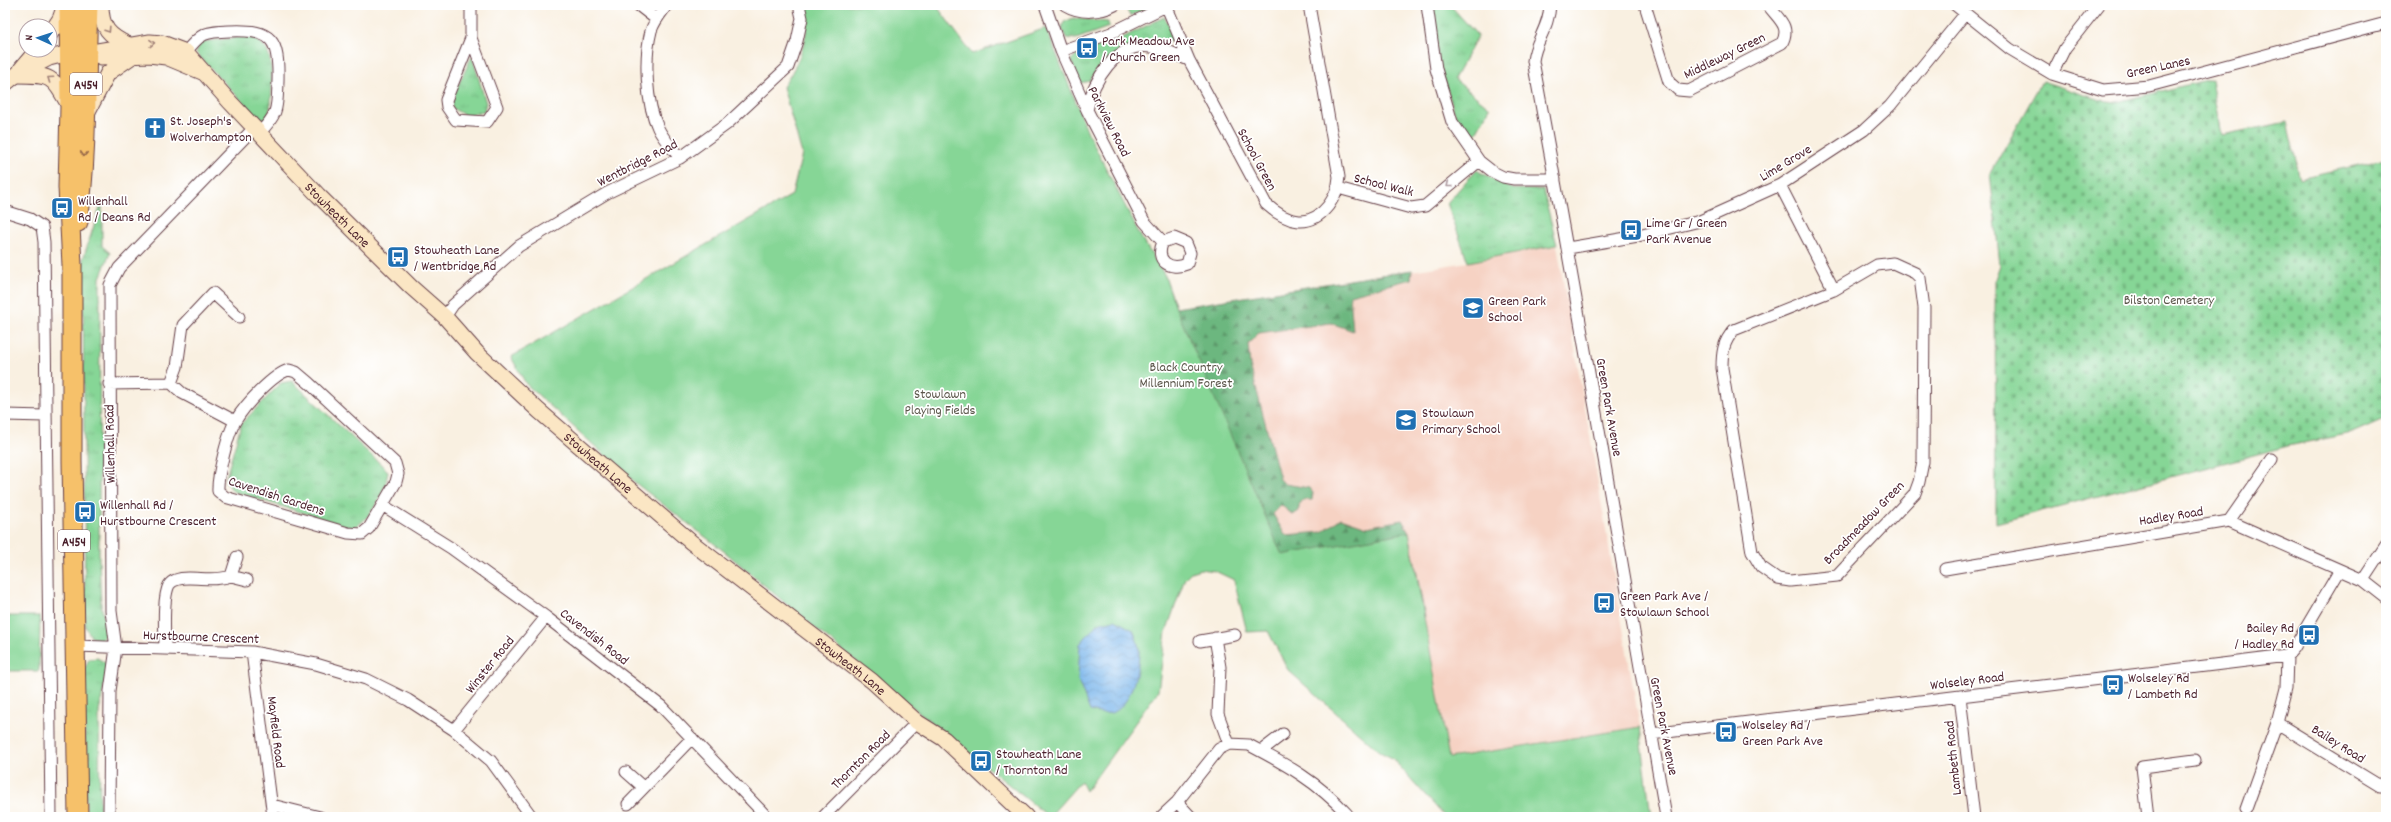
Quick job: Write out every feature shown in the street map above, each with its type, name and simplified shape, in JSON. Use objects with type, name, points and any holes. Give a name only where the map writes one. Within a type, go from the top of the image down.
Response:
[{"type":"highway","name":"A454","points":[[69,5],[77,53],[78,111],[68,187],[72,265],[72,461],[78,817]]},
{"type":"highway","name":"A454","points":[[77,53],[88,5]]},
{"type":"street","points":[[58,22],[65,5]]},
{"type":"street","name":"Stowheath Lane","points":[[101,5],[105,27],[113,37],[130,51]]},
{"type":"street","points":[[471,5],[471,38],[497,107],[487,122],[456,120],[447,107],[446,100],[471,38]]},
{"type":"street","points":[[638,5],[656,19]]},
{"type":"street","points":[[667,5],[656,19],[651,31],[647,75],[650,98],[658,128],[680,158]]},
{"type":"street","name":"Wentbridge Road","points":[[445,317],[453,305],[519,246],[607,193],[680,158],[727,124],[788,67],[797,41],[802,18],[799,5]]},
{"type":"street","name":"Parkview Road","points":[[1045,5],[1061,51],[1087,110],[1144,221],[1163,242]]},
{"type":"street","points":[[1066,5],[1074,11],[1092,12],[1115,5]]},
{"type":"street","points":[[1061,51],[1111,32],[1167,5]]},
{"type":"street","name":"School Green","points":[[1167,5],[1189,60],[1266,204],[1276,214],[1296,221],[1316,218],[1333,199],[1338,188]]},
{"type":"street","points":[[1309,5],[1339,177],[1338,188]]},
{"type":"street","points":[[1427,5],[1436,69],[1452,122],[1479,161],[1493,172],[1503,177],[1514,179],[1555,179]]},
{"type":"street","name":"Green Park Avenue","points":[[1550,5],[1550,20],[1534,53],[1533,61],[1568,248],[1666,817]]},
{"type":"street","name":"Middleway Green","points":[[1645,5],[1668,82],[1678,90],[1688,91],[1782,43],[1786,35],[1785,28],[1768,5]]},
{"type":"street","name":"Green Lanes","points":[[1955,5],[2010,49],[2052,74],[2103,90],[2149,86],[2386,23]]},
{"type":"street","points":[[2052,74],[2065,48],[2099,5]]},
{"type":"street","name":"Lime Grove","points":[[1568,248],[1638,236],[1700,221],[1780,185],[1864,130],[1890,106],[1965,14]]},
{"type":"street","name":"Willenhall Road","points":[[109,817],[110,691],[116,648],[111,611],[108,293],[119,268],[257,130],[271,122],[276,112],[278,57],[274,44],[270,39],[258,32],[249,30],[209,32],[200,36],[186,52]]},
{"type":"street","name":"Stowheath Lane","points":[[78,111],[108,73],[130,51],[162,42],[186,52],[257,130],[394,271],[445,317],[477,353],[539,411],[691,542],[872,682],[917,722],[944,739],[1026,817]]},
{"type":"street","points":[[1087,110],[1091,92],[1096,83],[1112,61],[1124,51],[1149,46],[1163,49],[1189,60]]},
{"type":"street","name":"Stowheath Lane","points":[[11,79],[49,58],[77,53],[130,51],[166,57],[204,73]]},
{"type":"street","points":[[11,79],[30,58]]},
{"type":"street","points":[[11,79],[45,75],[56,83],[78,111]]},
{"type":"street","name":"School Walk","points":[[1338,188],[1411,208],[1419,208],[1425,206],[1479,161]]},
{"type":"street","points":[[1780,185],[1834,290]]},
{"type":"street","points":[[5,211],[30,219],[42,227],[44,242],[51,817]]},
{"type":"street","name":"Broadmeadow Green","points":[[1893,264],[1910,271],[1920,278],[1924,316],[1923,462],[1915,493],[1836,576],[1790,581],[1778,579],[1760,567],[1752,552],[1722,368],[1722,352],[1727,338],[1734,330],[1834,290],[1877,265],[1893,264]]},
{"type":"street","points":[[171,383],[177,368],[183,325],[213,293],[239,317]]},
{"type":"street","name":"Cavendish Gardens","points":[[289,370],[296,372],[395,463],[398,474],[384,506],[369,528],[362,534],[348,533],[225,497],[218,491],[217,480],[235,421],[246,406],[281,372],[289,370]]},
{"type":"street","points":[[109,384],[171,383],[182,393],[235,421]]},
{"type":"street","points":[[5,415],[46,416]]},
{"type":"street","points":[[2272,459],[2229,521],[2363,580],[2386,598]]},
{"type":"street","name":"Cavendish Road","points":[[384,506],[451,548],[546,617],[661,706],[767,817]]},
{"type":"street","name":"Hadley Road","points":[[1945,568],[2229,521]]},
{"type":"street","points":[[2363,580],[2386,545]]},
{"type":"street","points":[[231,576],[237,557]]},
{"type":"street","points":[[2246,809],[2277,723],[2286,688],[2287,656],[2294,648],[2340,570]]},
{"type":"street","points":[[165,649],[167,594],[170,584],[176,580],[186,578],[215,579],[231,576],[247,580]]},
{"type":"street","name":"Winster Road","points":[[454,730],[546,617]]},
{"type":"street","points":[[1200,641],[1235,635]]},
{"type":"street","points":[[1215,638],[1220,666],[1218,714],[1229,744]]},
{"type":"street","name":"Hurstbourne Crescent","points":[[76,646],[252,652],[316,664],[366,678],[408,700],[454,730],[491,761],[532,817]]},
{"type":"street","name":"Mayfield Road","points":[[252,652],[273,817]]},
{"type":"street","name":"Wolseley Road","points":[[1651,734],[2287,656]]},
{"type":"street","name":"Lambeth Road","points":[[1960,696],[1974,817]]},
{"type":"street","name":"Thornton Road","points":[[823,817],[917,722]]},
{"type":"street","name":"Bailey Road","points":[[2277,723],[2380,786],[2386,786]]},
{"type":"street","points":[[1261,752],[1283,734]]},
{"type":"street","points":[[628,804],[692,738]]},
{"type":"street","points":[[1161,817],[1176,802],[1219,749],[1229,744],[1249,745],[1279,763],[1307,777],[1328,793],[1348,814]]},
{"type":"street","points":[[2148,817],[2142,768],[2195,760]]},
{"type":"street","points":[[626,772],[643,787]]},
{"type":"street","points":[[1176,802],[1191,817]]},
{"type":"street","points":[[272,805],[320,817]]},
{"type":"shaded area","name":"Stowlawn Primary School","points":[[1557,245],[1640,727],[1449,759],[1409,532],[1282,555],[1176,308],[1468,262]]},
{"type":"green space","name":"Stowlawn Playing Fields","points":[[805,5],[936,5],[972,54],[1046,28],[1089,135],[1142,239],[1165,276],[1176,308],[1282,555],[1409,532],[1449,758],[1640,727],[1651,817],[1445,817],[1392,758],[1380,752],[1288,670],[1268,631],[1247,632],[1234,580],[1215,571],[1200,569],[1191,572],[1185,578],[1166,632],[1158,691],[1086,791],[1081,781],[1049,817],[817,630],[725,552],[638,485],[526,384],[511,357],[792,195],[802,154],[783,87],[803,48],[806,27]]},
{"type":"green space","points":[[1124,5],[1155,5],[1130,16]]},
{"type":"green space","points":[[1432,5],[1450,5],[1478,36],[1454,79],[1490,108],[1472,140],[1457,121],[1439,64]]},
{"type":"green space","points":[[1164,17],[1169,25],[1172,38],[1168,43],[1145,45],[1123,51],[1104,62],[1090,81],[1080,83],[1071,60],[1078,53],[1126,36]]},
{"type":"green space","points":[[1073,18],[1108,22],[1109,27],[1076,39],[1066,38],[1062,28],[1064,22]]},
{"type":"green space","points":[[251,36],[262,44],[267,51],[271,65],[271,105],[267,119],[259,119],[196,53],[200,42]]},
{"type":"green space","points":[[472,56],[486,103],[484,111],[466,116],[452,108],[452,98]]},
{"type":"green space","name":"Bilston Cemetery","points":[[2211,79],[2221,135],[2287,122],[2300,178],[2386,159],[2386,418],[2352,433],[2288,446],[1996,523],[1995,279],[2000,265],[1990,174],[2042,81],[2100,100],[2117,102]]},
{"type":"green space","points":[[1476,170],[1513,189],[1543,190],[1557,245],[1468,262],[1447,203]]},
{"type":"green space","points":[[102,201],[102,246],[110,253],[100,278],[99,559],[101,604],[107,633],[101,640],[91,637],[85,626],[83,259]]},
{"type":"green space","points":[[1142,239],[1165,276],[1176,308],[1412,270],[1411,279],[1350,295],[1353,331],[1331,323],[1259,333],[1248,344],[1250,365],[1280,479],[1285,484],[1309,488],[1313,493],[1312,500],[1303,500],[1299,505],[1299,511],[1293,515],[1281,505],[1273,514],[1285,535],[1322,532],[1341,518],[1367,527],[1402,520],[1409,532],[1425,617],[1263,578]]},
{"type":"green space","points":[[292,381],[388,471],[387,479],[377,503],[366,518],[353,528],[234,492],[225,481],[241,424],[281,383]]},
{"type":"green space","points":[[5,616],[40,616],[39,671],[5,671]]},
{"type":"green space","points":[[97,658],[108,664],[99,712],[100,817],[86,817],[84,670],[89,659]]},
{"type":"water","points":[[1115,620],[1133,630],[1138,643],[1139,655],[1134,683],[1126,701],[1114,712],[1105,714],[1090,711],[1078,680],[1080,644],[1097,624]]},
{"type":"place","name":"Park Meadow Ave / Church Green","points":[[1087,48]]},
{"type":"place","name":"St. Joseph's Wolverhampton","points":[[155,128]]},
{"type":"place","name":"Willenhall Rd / Deans Rd","points":[[62,208]]},
{"type":"place","name":"Lime Gr / Green Park Avenue","points":[[1631,230]]},
{"type":"place","name":"Stowheath Lane / Wentbridge Rd","points":[[398,257]]},
{"type":"place","name":"Green Park School","points":[[1473,308]]},
{"type":"place","name":"Stowlawn Primary School","points":[[1406,420]]},
{"type":"place","name":"Willenhall Rd / Hurstbourne Crescent","points":[[85,512]]},
{"type":"place","name":"Green Park Ave / Stowlawn School","points":[[1604,603]]},
{"type":"place","name":"Bailey Rd / Hadley Rd","points":[[2309,635]]},
{"type":"place","name":"Wolseley Rd / Lambeth Rd","points":[[2113,685]]},
{"type":"place","name":"Wolseley Rd / Green Park Ave","points":[[1726,732]]},
{"type":"place","name":"Stowheath Lane / Thornton Rd","points":[[981,761]]},
{"type":"park label","name":"Black Country Millennium Forest","points":[[1186,374]]}]
